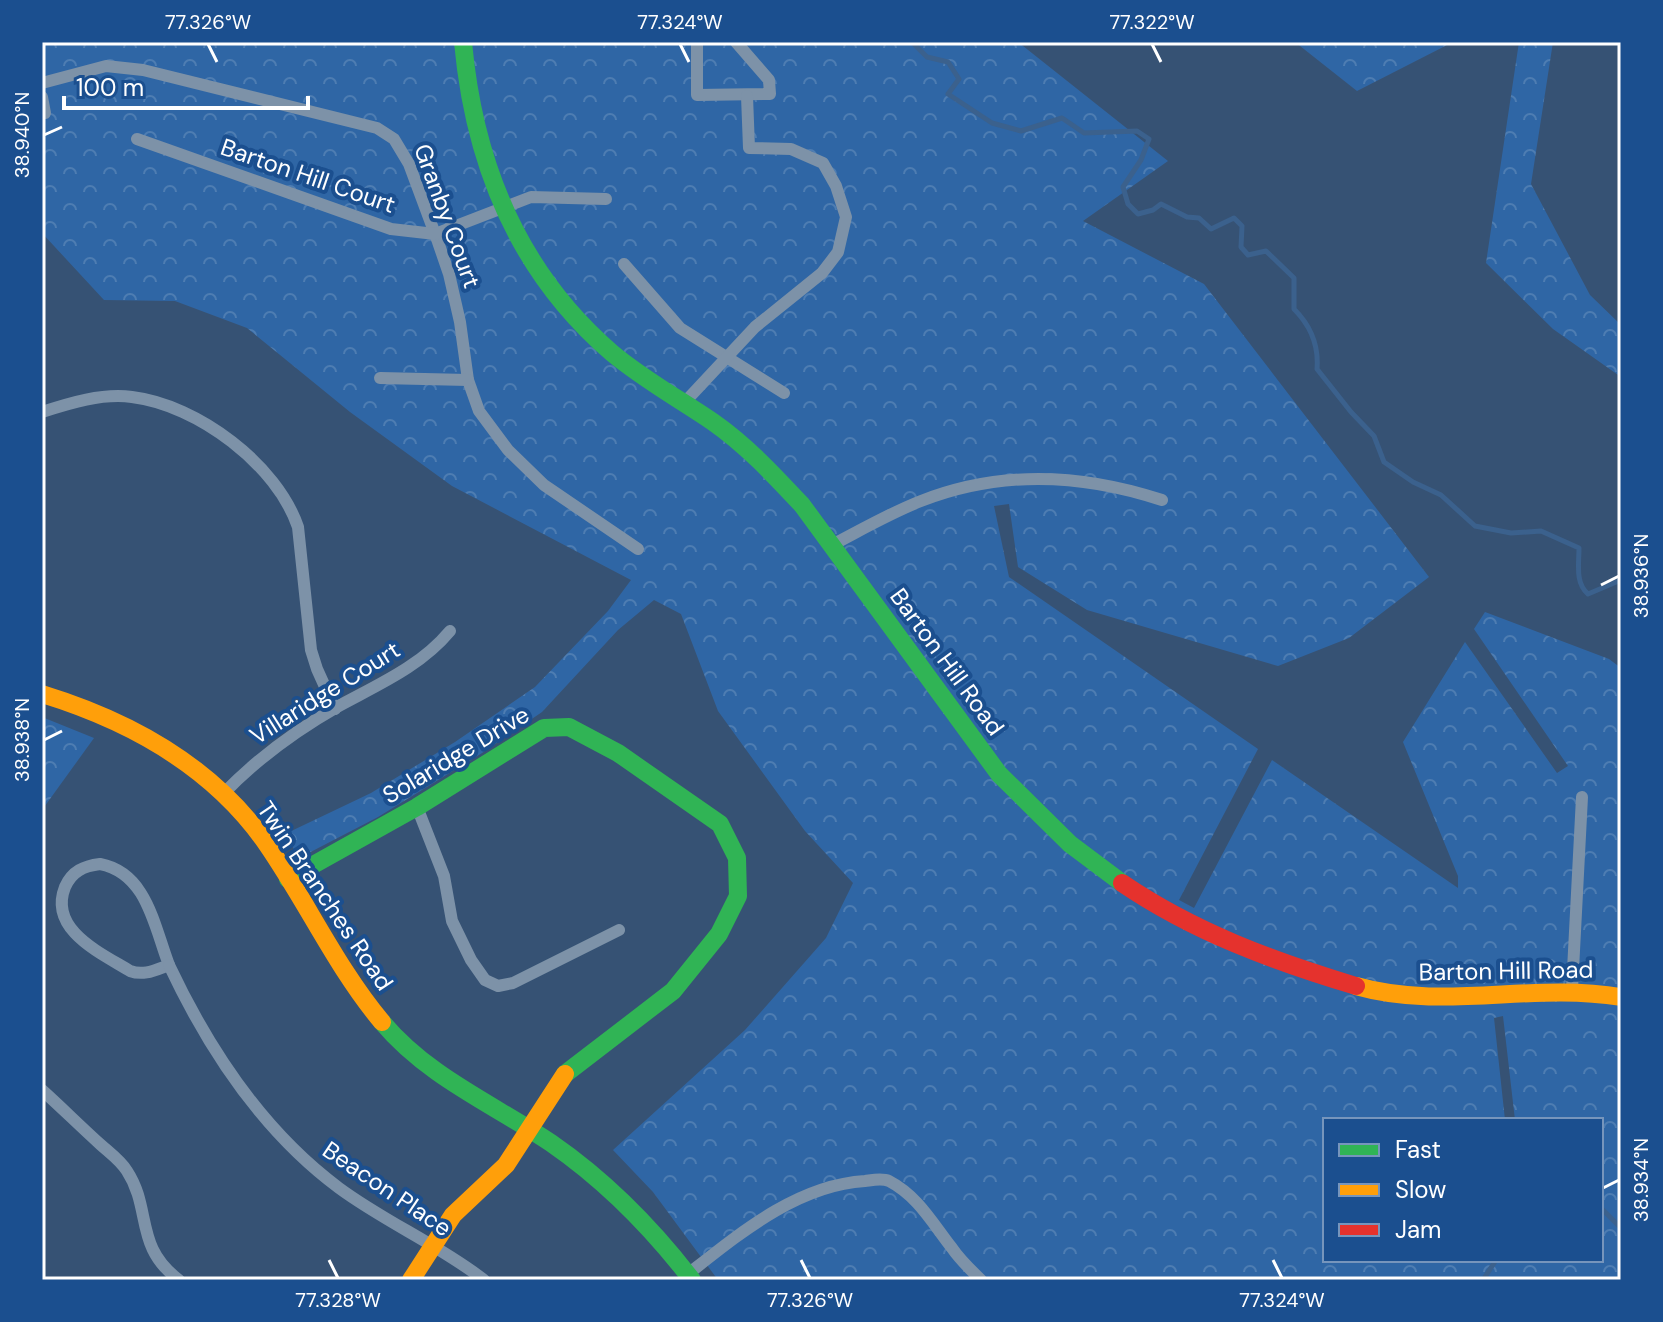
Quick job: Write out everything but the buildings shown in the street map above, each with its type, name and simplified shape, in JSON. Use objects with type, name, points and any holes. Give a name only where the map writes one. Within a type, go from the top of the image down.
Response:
[{"type":"street","name":"Barton Hill Road","points":[[463,42],[470,107],[479,147],[504,208],[529,255],[584,326],[630,367],[713,422],[767,467],[802,505],[999,774],[1071,847],[1144,901],[1226,943],[1270,960],[1378,992],[1409,998],[1444,999],[1572,989],[1621,997]]},
{"type":"street","points":[[697,42],[697,95],[770,94],[769,80],[736,42]]},
{"type":"street","name":"Granby Court","points":[[42,83],[106,66],[143,70],[377,128],[394,139],[409,164],[452,286],[468,380],[479,411],[508,450],[544,485],[638,549]]},
{"type":"street","points":[[684,403],[777,307],[822,273],[838,252],[846,217],[836,186],[823,163],[791,149],[749,148],[747,96]]},
{"type":"street","points":[[42,97],[45,113]]},
{"type":"street","name":"Barton Hill Court","points":[[137,139],[391,229],[435,234],[531,197],[606,199]]},
{"type":"street","points":[[624,264],[680,328],[784,393]]},
{"type":"street","points":[[380,378],[468,380]]},
{"type":"street","points":[[42,412],[102,397],[132,397],[160,404],[190,415],[215,431],[271,478],[292,509],[298,527],[311,650],[335,709]]},
{"type":"street","points":[[832,545],[921,501],[990,483],[1029,478],[1064,479],[1111,485],[1162,500]]},
{"type":"street","name":"Villaridge Court","points":[[224,793],[271,749],[407,669],[425,657],[450,631]]},
{"type":"street","name":"Twin Branches Road","points":[[42,694],[99,712],[132,727],[176,754],[224,793],[252,823],[347,977],[398,1040],[461,1091],[529,1129],[604,1184],[639,1218],[690,1277]]},
{"type":"street","name":"Solaridge Drive","points":[[288,879],[417,807],[544,728],[569,727],[618,753],[720,824],[737,858],[738,896],[719,934],[673,991],[566,1072],[506,1165],[453,1215],[411,1280]]},
{"type":"street","points":[[1572,989],[1582,797]]},
{"type":"street","points":[[417,807],[444,876],[452,921],[471,960],[485,980],[498,986],[513,983],[619,930]]},
{"type":"street","name":"Beacon Place","points":[[169,965],[139,974],[78,938],[63,915],[62,902],[68,880],[77,871],[100,864],[113,866],[126,874],[139,887],[169,965],[223,1063],[275,1131],[339,1188],[484,1280]]},
{"type":"street","points":[[42,1090],[125,1166],[135,1185],[153,1253],[164,1268],[179,1280]]},
{"type":"street","points":[[690,1277],[735,1237],[778,1210],[842,1182],[886,1179],[929,1216],[953,1251],[981,1280]]},
{"type":"green space","points":[[42,42],[1018,42],[1168,161],[1083,221],[1204,284],[1429,577],[1349,638],[1278,666],[1087,610],[1018,567],[1009,504],[994,506],[1009,577],[1258,749],[1179,900],[1194,908],[1272,760],[1458,888],[1458,876],[1403,742],[1465,642],[1557,773],[1568,766],[1474,629],[1485,612],[1609,659],[1621,668],[1621,1280],[718,1280],[653,1192],[613,1150],[745,1030],[826,938],[853,883],[805,831],[718,711],[681,614],[654,600],[618,630],[542,712],[378,817],[299,858],[285,834],[371,793],[455,742],[535,687],[608,611],[631,580],[452,486],[350,412],[247,328],[175,301],[104,300],[42,233]]},
{"type":"green space","points":[[1295,42],[1453,42],[1357,91]]},
{"type":"green space","points":[[1519,42],[1553,42],[1531,184],[1590,295],[1621,325],[1621,377],[1553,329],[1486,263]]},
{"type":"green space","points":[[42,717],[94,738],[42,810]]},
{"type":"waterway","points":[[912,42],[927,57],[948,62],[959,79],[948,94],[992,123],[1021,131],[1062,118],[1084,133],[1137,131],[1149,139],[1141,160],[1123,187],[1128,204],[1138,214],[1161,204],[1187,217],[1199,218],[1211,229],[1234,218],[1242,226],[1241,247],[1248,255],[1266,251],[1294,278],[1294,309],[1313,336],[1317,369],[1374,436],[1384,462],[1413,482],[1441,495],[1475,526],[1511,533],[1541,531],[1579,548],[1579,579],[1588,594],[1621,580]]},
{"type":"waterway","points":[[1603,1210],[1621,1228]]},
{"type":"waterway","points":[[1483,1280],[1495,1262]]},
{"type":"traffic: fast","points":[[463,42],[478,131],[490,173],[526,251],[551,287],[579,321],[612,353],[725,431],[781,483],[802,505],[999,774],[1070,844],[1122,883]]},
{"type":"traffic: fast","points":[[288,879],[417,807],[544,728],[569,727],[618,753],[720,824],[737,858],[738,896],[719,934],[673,991],[565,1074]]},
{"type":"traffic: fast","points":[[382,1022],[440,1074],[551,1143],[591,1173],[661,1242],[692,1280]]},
{"type":"traffic: slow","points":[[42,694],[107,718],[137,733],[195,769],[221,791],[266,843],[350,979],[382,1022]]},
{"type":"traffic: slow","points":[[1356,986],[1422,996],[1554,992],[1621,997]]},
{"type":"traffic: slow","points":[[411,1280],[453,1215],[506,1165],[565,1074]]},
{"type":"traffic: jam","points":[[1122,883],[1177,916],[1235,944],[1356,986]]}]
